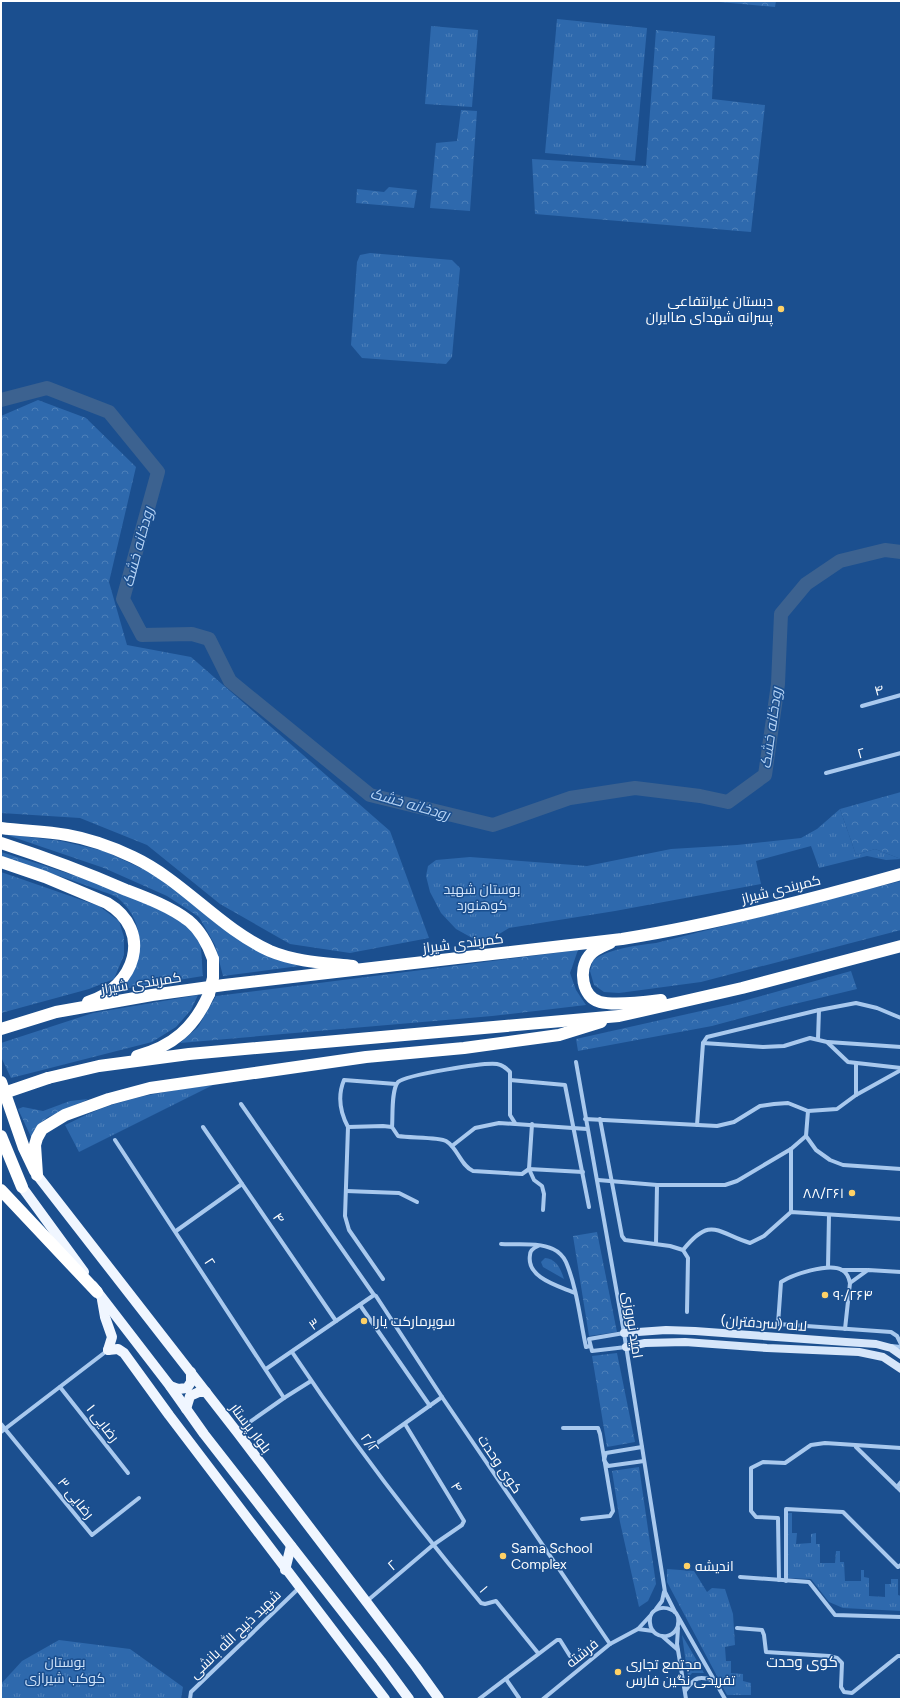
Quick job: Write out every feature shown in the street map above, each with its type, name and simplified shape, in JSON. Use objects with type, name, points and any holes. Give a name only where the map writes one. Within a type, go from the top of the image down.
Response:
[{"type":"highway","points":[[1,828],[67,835],[99,843],[134,857],[170,878],[232,927],[270,950],[287,957],[376,968]]},
{"type":"highway","points":[[1,843],[79,870],[139,895],[176,913],[190,922],[200,934],[208,944],[213,959],[213,978],[210,994],[198,1016],[188,1028],[170,1042],[141,1054],[48,1078],[1,1094]]},
{"type":"highway","points":[[1,862],[45,877],[107,903],[116,908],[130,926],[134,949],[130,966],[123,979],[114,988],[97,999],[56,1012]]},
{"type":"highway","name":"کمربندی شیراز","points":[[1,1029],[56,1012],[188,990],[622,939],[703,924],[901,874]]},
{"type":"highway","points":[[622,939],[599,947],[588,956],[583,978],[587,994],[598,1002],[608,1004],[702,997]]},
{"type":"highway","points":[[37,1175],[35,1145],[42,1129],[65,1115],[109,1099],[150,1088],[366,1057],[479,1046],[559,1036],[619,1016],[702,997],[901,946]]},
{"type":"highway","points":[[99,1066],[189,1054],[270,1046],[447,1032],[619,1016]]},
{"type":"highway","points":[[1,1082],[24,1148],[37,1175]]},
{"type":"highway","points":[[1,1136],[22,1186]]},
{"type":"highway","points":[[1,1190],[100,1295]]},
{"type":"main road","name":"بلوار پرستار","points":[[37,1175],[191,1372],[439,1699]]},
{"type":"main road","points":[[22,1186],[100,1295],[170,1386],[204,1434],[409,1699]]},
{"type":"main road","points":[[100,1295],[105,1317],[112,1337],[108,1350],[118,1349],[124,1353],[169,1415],[385,1699]]},
{"type":"main road","points":[[170,1386],[178,1389],[188,1388],[192,1382],[191,1372]]},
{"type":"main road","points":[[186,1409],[190,1396],[199,1392],[206,1392]]},
{"type":"main road","points":[[265,1540],[289,1543]]},
{"type":"main road","points":[[286,1570],[289,1543]]},
{"type":"street","name":"۴","points":[[862,706],[901,695]]},
{"type":"street","name":"۲","points":[[826,773],[901,753]]},
{"type":"street","points":[[697,1125],[703,1043],[707,1037],[818,1010],[856,1003],[877,1008],[901,1018]]},
{"type":"street","points":[[818,1010],[818,1039]]},
{"type":"street","points":[[703,1043],[763,1047],[784,1046],[810,1038],[827,1042],[901,1047]]},
{"type":"street","points":[[827,1042],[848,1062],[901,1069]]},
{"type":"street","name":"امید نوروزی","points":[[576,1062],[624,1333],[664,1592]]},
{"type":"street","points":[[515,1123],[510,1115],[510,1072],[505,1067],[498,1064],[483,1064],[411,1077],[399,1081],[396,1084],[394,1092],[392,1127],[398,1136],[445,1140],[452,1146],[467,1168],[473,1171],[522,1174],[528,1169],[583,1172]]},
{"type":"street","points":[[856,1064],[856,1095]]},
{"type":"street","points":[[585,1119],[717,1126],[728,1123],[760,1106],[774,1104],[788,1103],[808,1111],[837,1109],[856,1095],[901,1069]]},
{"type":"street","points":[[383,1279],[349,1230],[345,1216],[348,1128],[341,1108],[339,1096],[344,1080],[396,1084]]},
{"type":"street","points":[[510,1080],[565,1085],[589,1207]]},
{"type":"street","name":"کوی وحدت","points":[[241,1104],[376,1296],[442,1397],[610,1644]]},
{"type":"street","points":[[808,1111],[806,1136],[816,1150],[830,1160],[843,1165],[901,1169]]},
{"type":"street","points":[[600,1119],[622,1236],[625,1240],[670,1246],[683,1250],[688,1258],[687,1312]]},
{"type":"street","points":[[452,1146],[475,1128],[499,1123],[532,1124],[587,1129]]},
{"type":"street","points":[[532,1124],[528,1169],[534,1180],[542,1186],[544,1194],[542,1210]]},
{"type":"street","points":[[348,1128],[383,1126],[392,1127]]},
{"type":"street","name":"۴","points":[[203,1127],[336,1321]]},
{"type":"street","points":[[598,1180],[657,1185],[725,1185],[737,1181],[791,1149],[806,1136]]},
{"type":"street","name":"۲","points":[[115,1140],[176,1230],[284,1398]]},
{"type":"street","points":[[791,1149],[791,1212]]},
{"type":"street","points":[[176,1230],[242,1184]]},
{"type":"street","points":[[656,1244],[657,1185]]},
{"type":"street","points":[[346,1191],[399,1193],[417,1202]]},
{"type":"street","points":[[683,1250],[693,1238],[710,1229],[723,1231],[738,1240],[750,1243],[764,1236],[791,1212],[901,1219]]},
{"type":"street","points":[[828,1267],[829,1215]]},
{"type":"street","points":[[501,1244],[552,1248],[566,1261],[575,1293],[586,1347],[590,1346]]},
{"type":"street","points":[[540,1246],[530,1251],[530,1263],[533,1270],[539,1276],[552,1284],[575,1293]]},
{"type":"street","points":[[901,1272],[842,1270],[828,1267],[788,1277],[781,1282],[778,1324],[891,1332],[897,1336],[901,1344]]},
{"type":"street","points":[[842,1270],[850,1283],[844,1329]]},
{"type":"street","points":[[850,1283],[868,1270]]},
{"type":"street","name":"۳","points":[[266,1369],[374,1295]]},
{"type":"street","points":[[360,1305],[430,1406]]},
{"type":"street","name":"لاله (سردفتران)","points":[[624,1333],[666,1330],[876,1344],[891,1348],[901,1354]]},
{"type":"street","points":[[624,1333],[589,1339],[592,1351],[626,1347]]},
{"type":"street","points":[[767,1336],[767,1348]]},
{"type":"street","name":"لاله (سردفتران)","points":[[626,1347],[645,1343],[685,1342],[767,1348],[859,1352],[883,1357],[898,1366]]},
{"type":"street","points":[[876,1344],[901,1347]]},
{"type":"street","points":[[1,1424],[3,1430],[108,1350]]},
{"type":"street","name":"۲/۲","points":[[292,1352],[311,1381],[433,1545]]},
{"type":"street","points":[[898,1366],[901,1354]]},
{"type":"street","points":[[237,1432],[284,1398],[311,1381]]},
{"type":"street","name":"رضایی ۱","points":[[60,1387],[128,1473]]},
{"type":"street","points":[[370,1448],[442,1397]]},
{"type":"street","name":"۴","points":[[405,1424],[464,1522]]},
{"type":"street","points":[[563,1428],[592,1427],[598,1428],[600,1434],[612,1514],[610,1516],[582,1518]]},
{"type":"street","name":"رضایی ۳","points":[[3,1430],[92,1535],[139,1498]]},
{"type":"street","points":[[779,1580],[778,1518],[756,1517],[751,1511],[751,1468],[763,1462],[785,1463],[811,1445],[825,1443],[901,1448]]},
{"type":"street","points":[[856,1446],[901,1491]]},
{"type":"street","points":[[642,1447],[606,1453],[604,1460],[608,1466],[644,1461]]},
{"type":"street","points":[[897,1487],[901,1482]]},
{"type":"street","points":[[786,1580],[786,1509],[843,1512],[898,1567],[901,1565]]},
{"type":"street","name":"۲","points":[[366,1601],[433,1545],[462,1525],[464,1522]]},
{"type":"street","name":"۱","points":[[433,1545],[481,1603],[485,1604],[496,1601],[538,1653]]},
{"type":"street","points":[[740,1577],[809,1582],[834,1615],[901,1617]]},
{"type":"street","name":"شهید ذبیح الله بانشی","points":[[190,1699],[191,1692],[299,1587]]},
{"type":"street","points":[[664,1592],[725,1699]]},
{"type":"street","name":"فرشته","points":[[543,1699],[610,1644],[638,1629],[662,1601],[664,1592]]},
{"type":"street","points":[[653,1631],[650,1624],[652,1613],[658,1608],[667,1607],[675,1612]]},
{"type":"street","points":[[678,1617],[676,1638],[686,1699]]},
{"type":"street","points":[[662,1636],[672,1634],[678,1627]]},
{"type":"street","points":[[736,1628],[762,1630],[766,1652],[829,1656],[837,1658],[842,1663],[841,1687],[844,1692],[852,1693],[898,1656],[901,1656]]},
{"type":"street","points":[[638,1629],[653,1631],[662,1636],[678,1650]]},
{"type":"street","points":[[479,1699],[558,1639],[570,1656]]},
{"type":"street","points":[[685,1692],[691,1683],[697,1678],[703,1677],[715,1681]]},
{"type":"street","points":[[506,1679],[519,1698]]},
{"type":"green space","points":[[708,1],[776,1],[775,7]]},
{"type":"green space","points":[[557,19],[647,28],[635,161],[545,153]]},
{"type":"green space","points":[[431,26],[478,30],[472,107],[425,104]]},
{"type":"green space","points":[[656,30],[715,36],[712,99],[765,105],[751,232],[535,214],[532,159],[646,166]]},
{"type":"green space","points":[[461,110],[477,111],[470,211],[430,208],[436,143],[457,141]]},
{"type":"green space","points":[[389,187],[417,190],[414,208],[356,203],[357,189],[384,192]]},
{"type":"green space","points":[[370,253],[452,260],[460,268],[452,357],[446,364],[362,358],[351,345],[357,262],[360,255]]},
{"type":"green space","points":[[38,400],[86,418],[136,467],[109,582],[127,645],[191,657],[390,831],[429,938],[350,953],[290,944],[220,904],[147,845],[80,818],[1,813],[1,416]]},
{"type":"green space","points":[[901,792],[901,859],[875,849],[856,855],[840,809]]},
{"type":"green space","name":"بوستان شهید کوهنورد","points":[[840,809],[856,855],[875,849],[901,859],[886,860],[867,856],[819,868],[811,846],[756,861],[761,884],[615,911],[509,928],[483,944],[456,929],[441,913],[430,892],[426,876],[428,866],[436,860],[470,857],[587,866],[671,849],[737,845],[801,838],[817,829]]},
{"type":"green space","points":[[4,834],[61,841],[104,851],[160,877],[276,959],[299,966],[223,976],[215,945],[199,917],[167,896],[104,868]]},
{"type":"green space","points":[[1,852],[109,888],[140,900],[167,914],[188,927],[199,940],[203,976],[123,989],[135,966],[139,942],[138,931],[128,909],[117,897],[111,894],[1,857]]},
{"type":"green space","points":[[1,872],[99,906],[119,921],[124,937],[124,955],[114,979],[89,989],[1,1013]]},
{"type":"green space","points":[[901,881],[901,930],[701,982],[619,993],[604,992],[594,985],[590,971],[593,960],[615,950],[656,943]]},
{"type":"green space","points":[[578,950],[570,973],[576,990],[586,1005],[492,1016],[180,1043],[198,1027],[216,996]]},
{"type":"green space","points":[[851,971],[857,989],[712,1026],[578,1051],[576,1039],[732,1004]]},
{"type":"green space","points":[[198,995],[191,1010],[176,1027],[152,1042],[11,1078],[1,1057],[1,1043],[93,1013]]},
{"type":"green space","points":[[213,1085],[79,1152],[65,1125],[100,1109],[133,1099]]},
{"type":"green space","points":[[88,1099],[48,1117],[38,1125],[32,1139],[18,1109],[23,1107],[43,1111],[70,1101]]},
{"type":"green space","points":[[597,1232],[617,1332],[589,1336],[573,1236]]},
{"type":"green space","points":[[545,1258],[553,1260],[560,1269],[564,1279],[543,1267],[541,1262]]},
{"type":"green space","points":[[617,1353],[635,1442],[607,1447],[592,1356]]},
{"type":"green space","points":[[639,1467],[656,1584],[648,1601],[639,1607],[620,1522],[612,1471]]},
{"type":"green space","points":[[788,1513],[792,1513],[792,1533],[797,1533],[796,1544],[811,1543],[811,1534],[816,1533],[816,1544],[820,1544],[820,1563],[835,1563],[836,1551],[840,1551],[840,1562],[844,1562],[845,1581],[861,1581],[861,1570],[864,1570],[864,1577],[869,1578],[869,1596],[885,1597],[885,1584],[891,1584],[891,1579],[898,1579],[898,1595],[901,1596],[901,1611],[843,1608],[829,1602],[811,1579],[788,1578]]},
{"type":"green space","points":[[667,1569],[694,1571],[707,1592],[712,1588],[725,1589],[733,1614],[735,1645],[725,1647],[726,1661],[731,1661],[731,1673],[743,1674],[743,1681],[751,1683],[751,1695],[727,1695],[667,1582]]},
{"type":"green space","points":[[682,1635],[704,1673],[692,1673],[688,1678]]},
{"type":"green space","name":"بوستان کوکب شیرازی","points":[[59,1640],[130,1649],[183,1687],[181,1699],[1,1699],[1,1684],[22,1661]]},
{"type":"waterway","name":"رودخانه خشک","points":[[1,400],[47,388],[109,412],[158,472],[123,599],[142,635],[192,634],[209,639],[230,681],[370,795],[493,825],[570,798],[635,788],[700,796],[728,802],[765,775],[778,684],[781,614],[806,584],[840,561],[885,550],[901,552]]},
{"type":"place","name":"دبستان غیرانتفاعی پسرانه شهدای صاایران","points":[[781,309]]},
{"type":"place","name":"۸۸/۲۶۱","points":[[852,1193]]},
{"type":"place","name":"۹۰/۲۶۴","points":[[825,1295]]},
{"type":"place","name":"سوپرمارکت یارا","points":[[364,1321]]},
{"type":"place","name":"Sama School Complex","points":[[503,1556]]},
{"type":"place","name":"اندیشه","points":[[687,1566]]},
{"type":"place","name":"مجتمع تجاری تفریحی نگین فارس","points":[[618,1672]]},
{"type":"district","name":"کوی وحدت","points":[[802,1662]]}]
